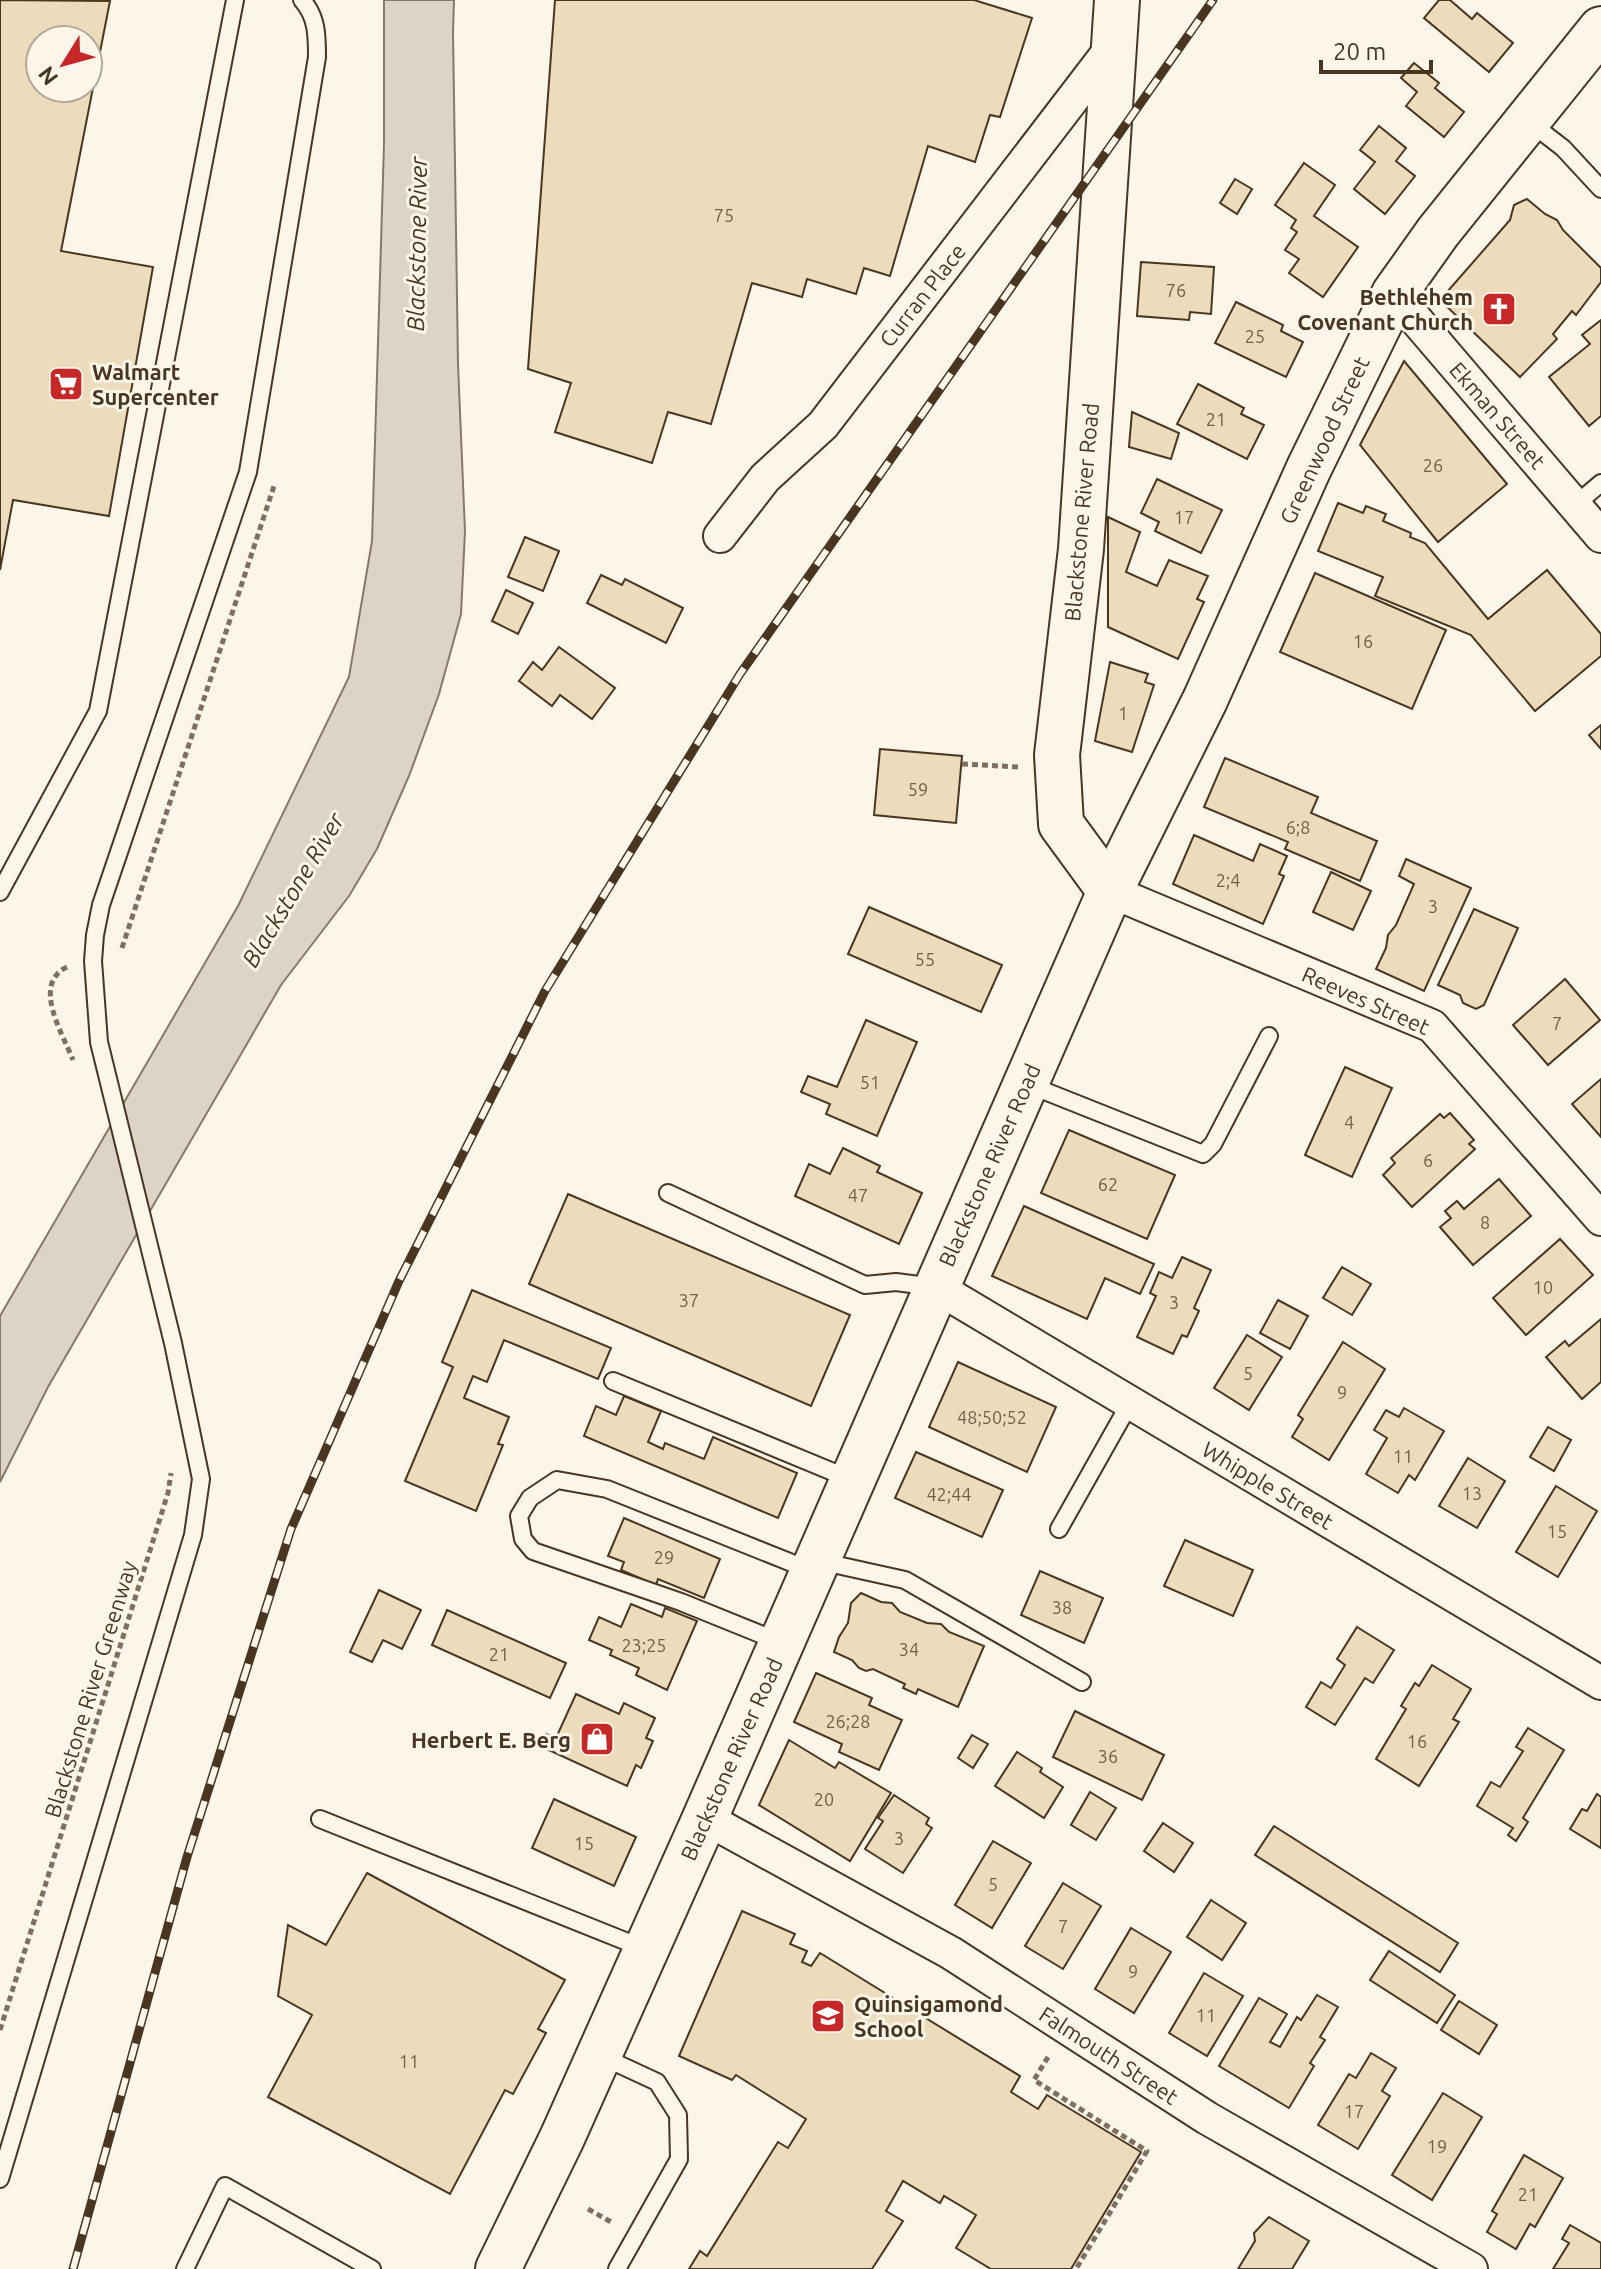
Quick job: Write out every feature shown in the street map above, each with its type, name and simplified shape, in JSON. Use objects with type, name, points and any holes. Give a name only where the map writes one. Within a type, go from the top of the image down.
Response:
[{"type":"main road","name":"Blackstone River Road","points":[[498,2269],[647,1949],[1110,891],[1061,824],[1057,755],[1081,549],[1117,0]]},
{"type":"main road","name":"Greenwood Street","points":[[1110,891],[1205,700],[1309,468],[1394,294],[1438,232],[1601,29]]},
{"type":"street","name":"Curran Place","points":[[720,536],[765,478],[823,425],[1114,45]]},
{"type":"street","name":"Ekman Street","points":[[1394,294],[1601,536]]},
{"type":"street","name":"Reeves Street","points":[[1110,891],[1432,1026],[1601,1219]]},
{"type":"street","name":"Whipple Street","points":[[936,1287],[1601,1683]]},
{"type":"street","name":"Falmouth Street","points":[[705,1818],[951,1953],[1207,2118],[1471,2269]]},
{"type":"lane","points":[[0,892],[98,711],[235,0]]},
{"type":"lane","points":[[0,2179],[193,1535],[201,1479],[173,1343],[99,1042],[94,986],[95,935],[101,905],[248,472],[317,57],[317,32],[310,10],[302,0]]},
{"type":"lane","points":[[1527,120],[1563,148],[1601,189]]},
{"type":"lane","points":[[1575,505],[1601,483]]},
{"type":"lane","points":[[1025,1083],[1203,1154],[1213,1144],[1269,1036]]},
{"type":"lane","points":[[668,1193],[865,1285],[896,1282],[936,1287]]},
{"type":"lane","points":[[613,1381],[852,1479]]},
{"type":"lane","points":[[1059,1529],[1130,1403]]},
{"type":"lane","points":[[781,1643],[681,1602],[533,1551],[523,1539],[519,1516],[530,1498],[557,1480],[607,1489],[815,1566],[905,1580],[1082,1682]]},
{"type":"lane","points":[[320,1819],[647,1949]]},
{"type":"lane","points":[[599,2055],[657,2082],[678,2115],[679,2159],[617,2269]]},
{"type":"lane","points":[[185,2269],[225,2186],[372,2269]]},
{"type":"path","points":[[962,764],[1024,767]]},
{"type":"path","name":"Blackstone River Greenway","points":[[0,2030],[168,1493],[172,1468]]},
{"type":"path","points":[[1051,2053],[1034,2080],[1147,2151],[1076,2269]]},
{"type":"water","name":"Blackstone River","points":[[384,0],[454,0],[458,364],[465,531],[461,614],[439,694],[409,776],[377,849],[349,896],[281,985],[48,1387],[0,1482],[0,1316],[238,906],[349,677],[372,541],[384,144]]},
{"type":"building","name":"Walmart Supercenter","points":[[0,0],[110,1],[104,32],[104,24],[24,24],[24,104],[90,104],[61,251],[153,267],[109,516],[13,500],[0,570]]},
{"type":"building","points":[[555,0],[974,0],[1032,18],[1000,117],[990,115],[975,162],[928,146],[890,276],[864,268],[856,294],[807,279],[802,297],[752,283],[711,424],[668,412],[652,463],[555,432],[571,383],[528,369]]},
{"type":"building","points":[[1439,0],[1450,0],[1472,19],[1477,13],[1513,43],[1489,72],[1424,18]]},
{"type":"building","points":[[1414,63],[1439,83],[1435,88],[1464,112],[1444,137],[1406,106],[1417,92],[1401,78]]},
{"type":"building","points":[[1379,126],[1406,148],[1396,161],[1415,176],[1385,214],[1354,189],[1375,162],[1360,150]]},
{"type":"building","points":[[1304,163],[1335,185],[1314,216],[1358,247],[1323,297],[1289,273],[1299,259],[1285,250],[1297,232],[1291,228],[1296,220],[1275,205]]},
{"type":"building","points":[[1235,179],[1252,189],[1237,214],[1220,203]]},
{"type":"building","points":[[1527,199],[1557,220],[1601,268],[1601,282],[1576,315],[1572,311],[1553,334],[1557,339],[1520,377],[1440,300],[1510,220],[1514,205]]},
{"type":"building","points":[[1141,262],[1214,267],[1211,314],[1190,312],[1189,320],[1137,316]]},
{"type":"building","points":[[1236,302],[1283,325],[1281,331],[1303,342],[1286,377],[1215,343]]},
{"type":"building","points":[[1601,320],[1601,416],[1589,426],[1549,377],[1590,344],[1582,335]]},
{"type":"building","points":[[1404,361],[1507,484],[1438,542],[1360,445]]},
{"type":"building","points":[[1198,384],[1244,408],[1241,414],[1264,425],[1247,459],[1177,424]]},
{"type":"building","points":[[1132,412],[1179,433],[1171,459],[1129,447]]},
{"type":"building","points":[[1157,479],[1222,510],[1201,553],[1155,531],[1159,522],[1141,513]]},
{"type":"building","points":[[1338,503],[1363,513],[1366,506],[1386,514],[1383,521],[1425,543],[1488,619],[1547,570],[1601,634],[1601,656],[1535,711],[1471,635],[1375,596],[1383,577],[1318,551]]},
{"type":"building","points":[[1108,517],[1140,532],[1126,572],[1157,586],[1169,560],[1208,576],[1197,599],[1204,602],[1178,659],[1108,627]]},
{"type":"building","points":[[525,537],[559,551],[543,591],[508,577]]},
{"type":"building","points":[[1315,573],[1446,630],[1412,709],[1280,652]]},
{"type":"building","points":[[601,575],[622,585],[625,579],[683,608],[666,643],[587,603]]},
{"type":"building","points":[[506,590],[533,603],[518,634],[492,621]]},
{"type":"building","points":[[559,647],[615,688],[592,719],[560,695],[552,706],[519,681],[533,662],[542,670]]},
{"type":"building","points":[[1110,662],[1148,674],[1145,682],[1154,685],[1132,752],[1095,741]]},
{"type":"building","points":[[1601,725],[1601,749],[1589,735]]},
{"type":"building","points":[[880,749],[962,756],[956,823],[874,815]]},
{"type":"building","points":[[1225,758],[1318,797],[1311,813],[1377,841],[1360,881],[1285,849],[1288,842],[1204,807]]},
{"type":"building","points":[[1194,835],[1253,861],[1260,844],[1287,856],[1279,874],[1284,876],[1263,924],[1173,884]]},
{"type":"building","points":[[1406,859],[1471,888],[1424,991],[1376,969],[1386,948],[1388,935],[1396,925],[1414,884],[1399,876]]},
{"type":"building","points":[[1331,872],[1371,891],[1353,930],[1313,912]]},
{"type":"building","points":[[869,907],[1002,965],[981,1012],[848,954]]},
{"type":"building","points":[[1474,909],[1518,928],[1484,1005],[1476,1009],[1463,1003],[1460,995],[1438,985]]},
{"type":"building","points":[[1565,979],[1600,1020],[1548,1065],[1513,1025]]},
{"type":"building","points":[[866,1020],[917,1042],[877,1136],[826,1114],[830,1104],[801,1092],[808,1076],[837,1087]]},
{"type":"building","points":[[1345,1067],[1392,1088],[1352,1177],[1305,1155]]},
{"type":"building","points":[[1601,1079],[1601,1137],[1572,1104]]},
{"type":"building","points":[[1450,1113],[1474,1140],[1469,1144],[1475,1149],[1412,1207],[1383,1175],[1395,1163],[1391,1158],[1440,1114],[1444,1118]]},
{"type":"building","points":[[1069,1130],[1175,1175],[1147,1239],[1041,1193]]},
{"type":"building","points":[[843,1148],[880,1166],[877,1172],[922,1193],[899,1244],[795,1196],[809,1164],[830,1174]]},
{"type":"building","points":[[1499,1179],[1531,1216],[1473,1265],[1440,1227],[1451,1218],[1445,1211],[1457,1201],[1464,1209]]},
{"type":"building","points":[[568,1194],[850,1315],[811,1406],[529,1284]]},
{"type":"building","points":[[1024,1206],[1154,1264],[1140,1294],[1105,1278],[1087,1319],[992,1276]]},
{"type":"building","points":[[1560,1239],[1593,1275],[1526,1335],[1493,1298]]},
{"type":"building","points":[[1182,1257],[1211,1270],[1194,1308],[1199,1311],[1187,1337],[1182,1335],[1173,1354],[1137,1337],[1156,1296],[1150,1293],[1159,1272],[1172,1278]]},
{"type":"building","points":[[1342,1267],[1371,1284],[1352,1315],[1323,1298]]},
{"type":"building","points":[[472,1290],[611,1348],[598,1379],[504,1340],[487,1382],[473,1376],[464,1398],[509,1417],[498,1444],[503,1445],[476,1511],[405,1481],[453,1367],[442,1362]]},
{"type":"building","points":[[1278,1300],[1308,1316],[1290,1349],[1260,1333]]},
{"type":"building","points":[[1601,1319],[1601,1382],[1582,1399],[1546,1357],[1565,1341],[1569,1346]]},
{"type":"building","points":[[1247,1335],[1282,1357],[1249,1410],[1214,1388]]},
{"type":"building","points":[[1343,1342],[1385,1369],[1329,1460],[1292,1437],[1303,1419],[1298,1415]]},
{"type":"building","points":[[958,1362],[1056,1407],[1027,1472],[929,1427]]},
{"type":"building","points":[[624,1396],[661,1411],[648,1442],[663,1449],[665,1443],[704,1459],[713,1437],[797,1473],[778,1518],[584,1436],[596,1406],[616,1415]]},
{"type":"building","points":[[1404,1408],[1444,1431],[1415,1480],[1409,1475],[1398,1493],[1366,1474],[1387,1438],[1374,1430],[1386,1410],[1399,1417]]},
{"type":"building","points":[[1548,1427],[1571,1440],[1554,1471],[1530,1457]]},
{"type":"building","points":[[916,1452],[1003,1490],[982,1537],[895,1498]]},
{"type":"building","points":[[1468,1458],[1505,1481],[1477,1528],[1439,1506]]},
{"type":"building","points":[[1556,1486],[1597,1511],[1558,1577],[1516,1552]]},
{"type":"building","points":[[624,1518],[720,1559],[704,1598],[658,1579],[656,1585],[621,1570],[624,1562],[608,1556]]},
{"type":"building","points":[[1185,1540],[1253,1570],[1233,1616],[1164,1586]]},
{"type":"building","points":[[1040,1571],[1103,1598],[1084,1643],[1021,1615]]},
{"type":"building","points":[[379,1590],[421,1610],[402,1649],[383,1640],[372,1662],[350,1652]]},
{"type":"building","points":[[861,1593],[881,1602],[892,1603],[900,1612],[927,1623],[941,1624],[949,1632],[984,1646],[958,1707],[918,1689],[916,1694],[903,1688],[905,1684],[873,1669],[866,1671],[859,1668],[852,1660],[834,1652],[848,1623],[851,1603]]},
{"type":"building","points":[[631,1604],[662,1617],[665,1608],[697,1621],[667,1690],[636,1675],[639,1668],[610,1655],[612,1650],[589,1640],[599,1617],[621,1627]]},
{"type":"building","points":[[447,1610],[566,1663],[550,1698],[432,1645]]},
{"type":"building","points":[[1357,1627],[1394,1650],[1373,1683],[1365,1678],[1335,1725],[1306,1707],[1321,1682],[1331,1688],[1345,1665],[1337,1659]]},
{"type":"building","points":[[1432,1665],[1471,1689],[1453,1719],[1459,1722],[1419,1786],[1376,1759],[1406,1709],[1401,1706],[1415,1683],[1419,1686]]},
{"type":"building","points":[[816,1673],[872,1698],[869,1705],[902,1720],[879,1770],[839,1752],[842,1744],[794,1722]]},
{"type":"building","name":"Herbert E. Berg","points":[[576,1694],[619,1714],[624,1703],[655,1718],[646,1738],[653,1741],[641,1768],[636,1765],[627,1786],[540,1746],[546,1734],[556,1738]]},
{"type":"building","points":[[1075,1711],[1164,1755],[1142,1800],[1053,1757]]},
{"type":"building","points":[[1528,1728],[1564,1750],[1523,1818],[1528,1822],[1516,1841],[1508,1835],[1513,1828],[1477,1806],[1491,1782],[1500,1787],[1523,1751],[1516,1747]]},
{"type":"building","points":[[972,1735],[988,1744],[973,1768],[958,1758]]},
{"type":"building","points":[[789,1740],[835,1768],[839,1762],[891,1793],[850,1861],[759,1805]]},
{"type":"building","points":[[1017,1752],[1042,1768],[1040,1772],[1063,1787],[1044,1818],[995,1786]]},
{"type":"building","points":[[1090,1792],[1116,1808],[1096,1840],[1071,1825]]},
{"type":"building","points":[[1597,1794],[1601,1797],[1601,1848],[1570,1829],[1582,1809],[1587,1811]]},
{"type":"building","points":[[894,1795],[929,1818],[926,1824],[932,1828],[903,1873],[865,1849],[883,1821],[878,1818]]},
{"type":"building","points":[[554,1799],[636,1837],[614,1886],[532,1848]]},
{"type":"building","points":[[1163,1823],[1193,1843],[1174,1872],[1144,1851]]},
{"type":"building","points":[[1274,1826],[1458,1943],[1440,1972],[1255,1855]]},
{"type":"building","points":[[993,1841],[1031,1863],[992,1928],[955,1905]]},
{"type":"building","points":[[367,1873],[565,1980],[538,2029],[546,2033],[513,2094],[505,2090],[450,2194],[268,2097],[312,2015],[278,1996],[288,1925],[326,1945]]},
{"type":"building","points":[[1063,1883],[1101,1906],[1063,1969],[1025,1946]]},
{"type":"building","points":[[1211,1900],[1246,1923],[1222,1960],[1187,1937]]},
{"type":"building","points":[[742,1911],[795,1934],[790,1944],[807,1951],[802,1962],[811,1966],[820,1953],[1020,2076],[1011,2092],[1038,2109],[1047,2095],[1141,2152],[1071,2269],[991,2269],[956,2248],[976,2215],[944,2196],[940,2203],[903,2181],[886,2211],[903,2221],[872,2269],[689,2269],[700,2251],[707,2256],[778,2142],[788,2148],[806,2119],[736,2075],[732,2080],[679,2056]]},
{"type":"building","points":[[1131,1928],[1171,1952],[1134,2013],[1095,1989]]},
{"type":"building","points":[[1389,1951],[1455,1995],[1437,2023],[1370,1980]]},
{"type":"building","points":[[1204,1973],[1243,1996],[1207,2056],[1169,2033]]},
{"type":"building","points":[[1317,1995],[1338,2007],[1320,2037],[1325,2040],[1310,2063],[1314,2066],[1289,2108],[1219,2066],[1259,1998],[1287,2014],[1270,2042],[1280,2047],[1297,2017],[1301,2020]]},
{"type":"building","points":[[1459,2001],[1497,2025],[1479,2054],[1441,2030]]},
{"type":"building","points":[[1371,2053],[1396,2068],[1382,2091],[1390,2096],[1358,2149],[1318,2125],[1349,2074],[1356,2078]]},
{"type":"building","points":[[1443,2093],[1482,2117],[1432,2200],[1392,2175]]},
{"type":"building","points":[[1524,2155],[1563,2178],[1535,2227],[1530,2224],[1516,2249],[1487,2232],[1497,2214],[1492,2211]]},
{"type":"building","points":[[1269,2217],[1309,2241],[1292,2269],[1238,2269],[1255,2241],[1254,2233]]},
{"type":"building","points":[[1570,2225],[1601,2243],[1601,2269],[1553,2269],[1569,2243],[1562,2239]]},
{"type":"railway","points":[[73,2269],[187,1857],[291,1529],[399,1281],[545,991],[740,674],[1213,0]]},
{"type":"place","name":"Bethlehem Covenant Church","points":[[1499,309]]},
{"type":"place","name":"Walmart Supercenter","points":[[66,384]]},
{"type":"place","name":"Herbert E. Berg","points":[[597,1739]]},
{"type":"place","name":"Quinsigamond School","points":[[828,2016]]}]
